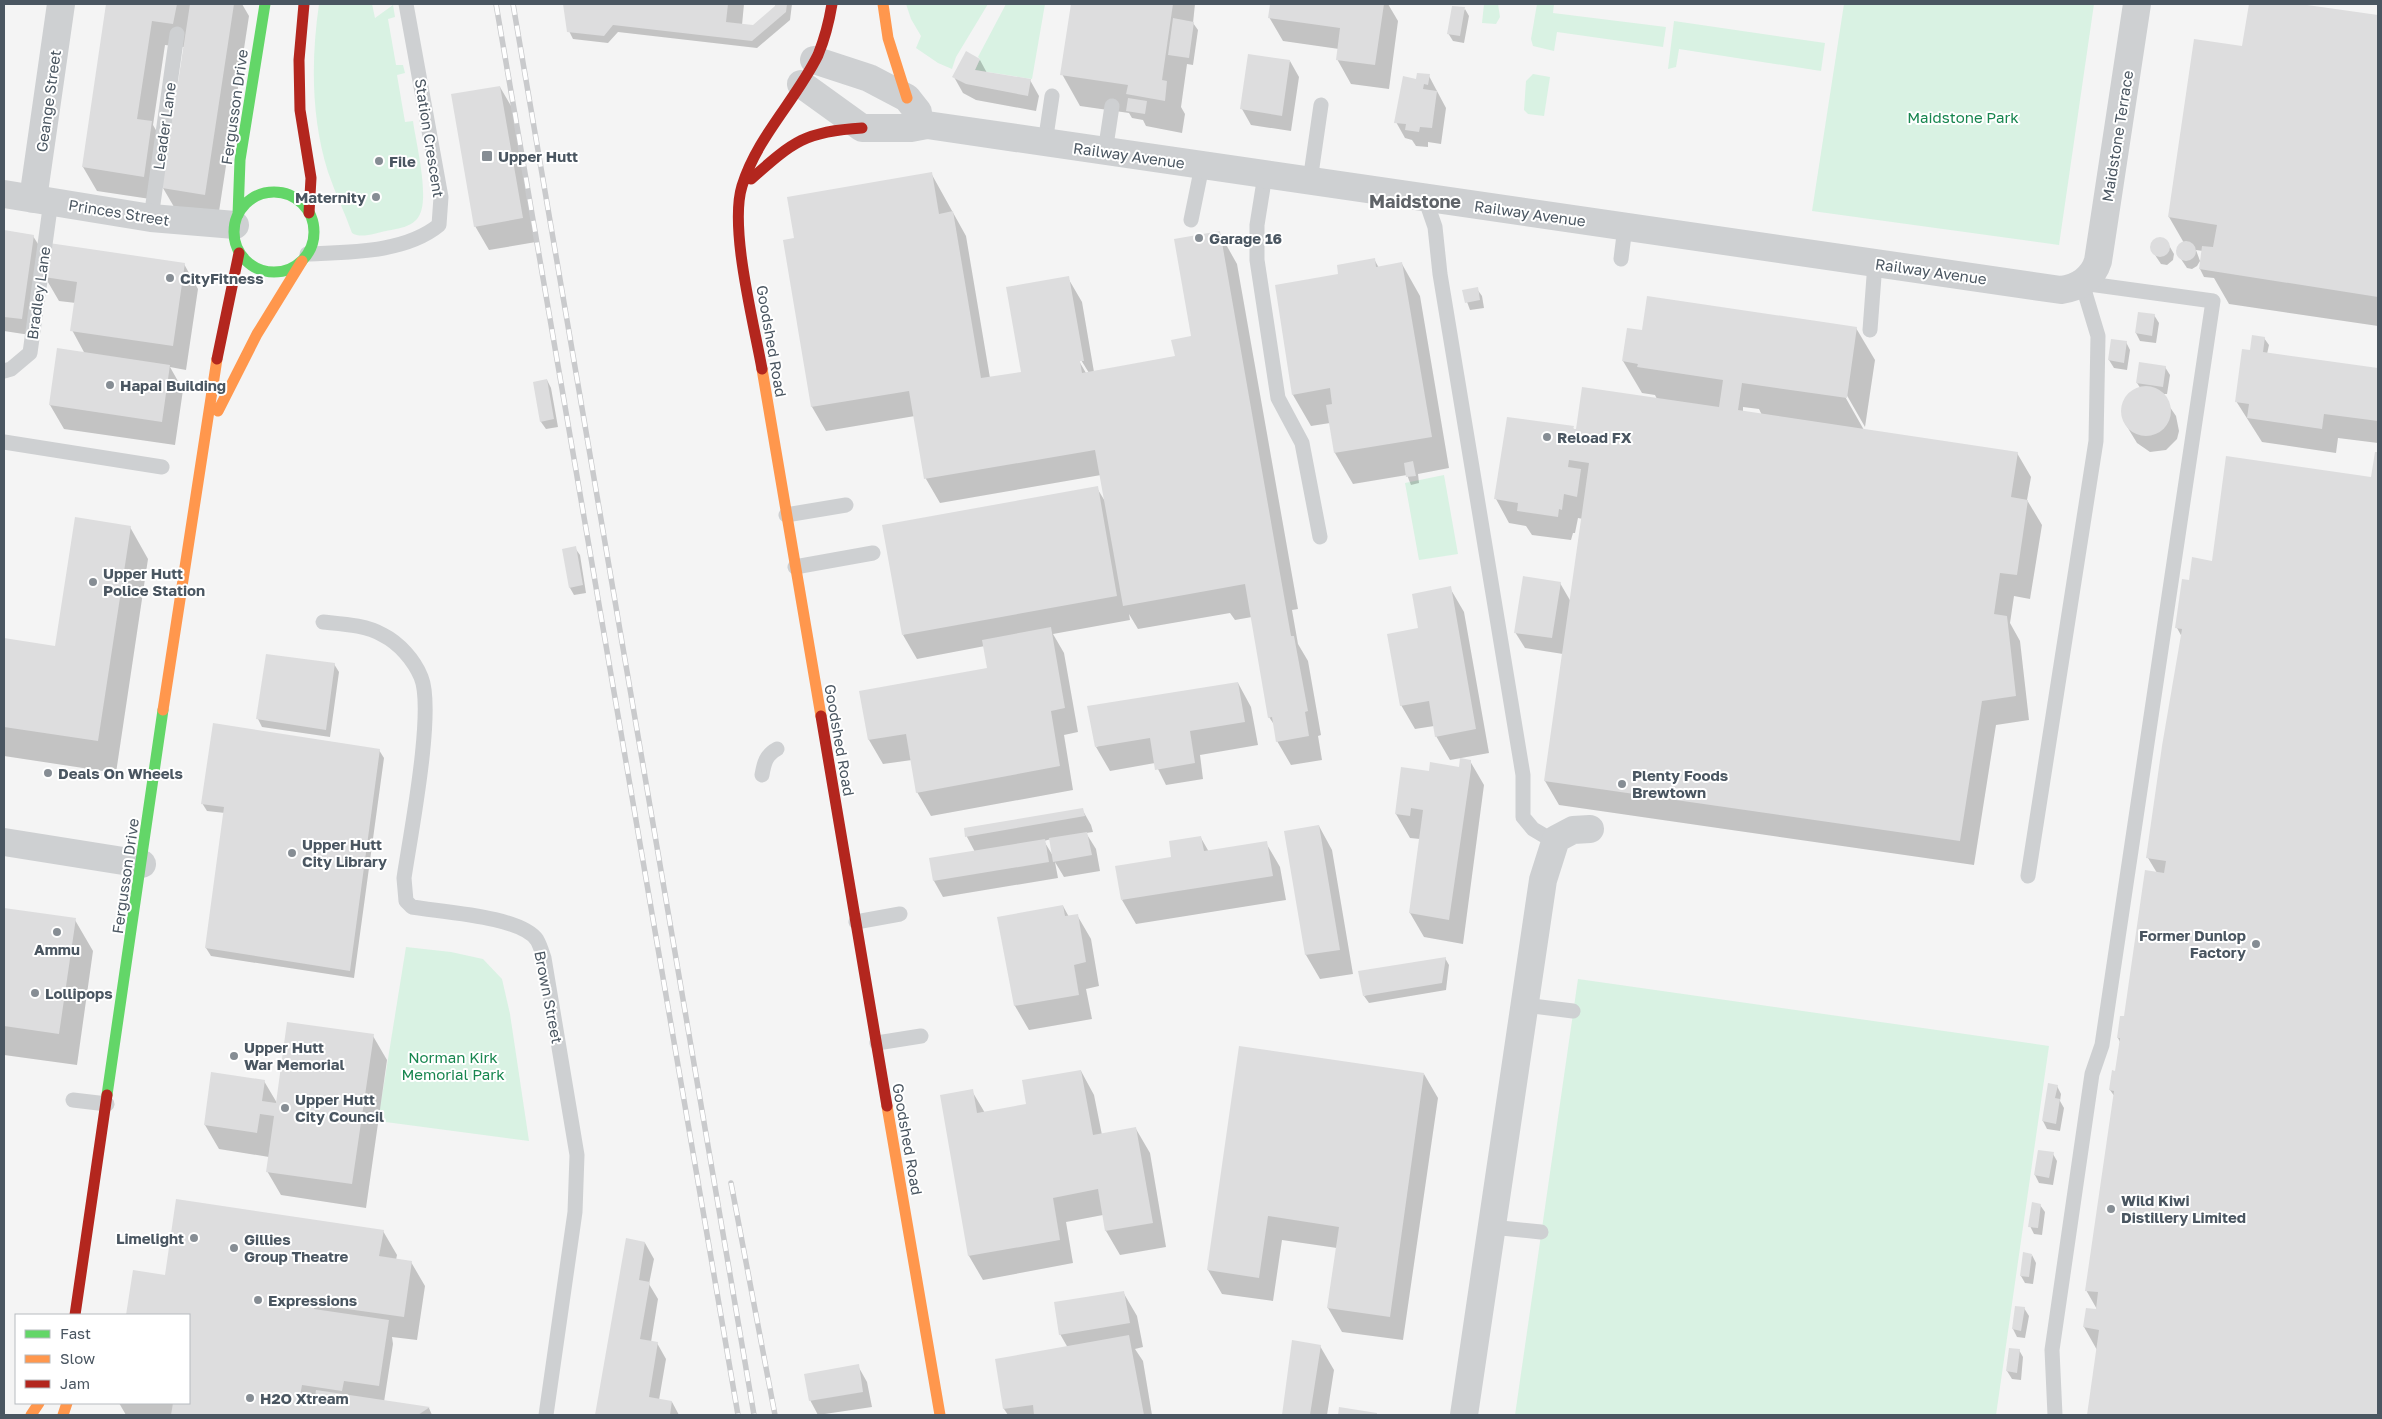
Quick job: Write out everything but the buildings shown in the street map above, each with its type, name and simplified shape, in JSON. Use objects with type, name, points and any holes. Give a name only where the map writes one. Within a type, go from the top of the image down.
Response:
[{"type":"main road","name":"Fergusson Drive","points":[[236,220],[240,160],[265,4]]},
{"type":"main road","points":[[304,4],[298,60],[300,110],[311,178],[309,213],[314,234],[304,258],[287,270],[269,272],[252,266],[239,253],[234,235],[236,220],[246,203],[258,196],[272,192],[287,194],[300,202],[309,213]]},
{"type":"main road","name":"Goodshed Road","points":[[832,4],[826,34],[814,60],[752,162],[742,187],[739,210],[741,252],[940,1415]]},
{"type":"main road","points":[[883,4],[888,38],[908,98]]},
{"type":"main road","points":[[742,187],[796,140],[830,129],[862,128]]},
{"type":"main road","name":"Fergusson Drive","points":[[75,1314],[168,676],[217,357],[239,253]]},
{"type":"main road","name":"Fergusson Drive","points":[[205,442],[242,361],[304,258]]},
{"type":"main road","points":[[31,1415],[38,1404]]},
{"type":"street","name":"Geange Street","points":[[42,200],[61,4]]},
{"type":"street","name":"Maidstone Terrace","points":[[2089,275],[2137,4]]},
{"type":"street","points":[[814,60],[869,78],[908,98],[927,124]]},
{"type":"street","points":[[801,84],[862,128]]},
{"type":"street","name":"Railway Avenue","points":[[862,128],[911,128],[927,124],[1105,152],[2051,289],[2068,289],[2089,275]]},
{"type":"street","name":"Princes Street","points":[[4,194],[151,218],[236,220]]},
{"type":"street","points":[[1464,1415],[1543,880],[1556,839],[1573,830],[1590,828]]},
{"type":"street","points":[[4,842],[142,864]]},
{"type":"lane","name":"Station Crescent","points":[[304,258],[371,250],[420,238],[439,225],[441,197],[406,4]]},
{"type":"lane","name":"Leader Lane","points":[[151,218],[177,34]]},
{"type":"lane","points":[[1045,143],[1052,96]]},
{"type":"lane","points":[[1310,181],[1320,105]]},
{"type":"lane","points":[[1105,152],[1112,106]]},
{"type":"lane","points":[[1191,220],[1202,166]]},
{"type":"lane","points":[[1265,175],[1258,219],[1257,260],[1278,398],[1302,442],[1320,537]]},
{"type":"lane","points":[[1424,198],[1435,226],[1440,274],[1523,775],[1523,817],[1533,829],[1555,842]]},
{"type":"lane","name":"Bradley Lane","points":[[4,371],[11,369],[30,353],[42,200]]},
{"type":"lane","points":[[1621,259],[1625,227]]},
{"type":"lane","points":[[1870,330],[1875,262]]},
{"type":"lane","points":[[2028,876],[2096,441],[2098,336],[2089,275],[2213,301],[2102,1045],[2092,1074],[2052,1350],[2055,1415]]},
{"type":"lane","points":[[4,442],[162,467]]},
{"type":"lane","points":[[786,515],[846,504]]},
{"type":"lane","points":[[795,567],[873,554]]},
{"type":"lane","name":"Brown Street","points":[[324,622],[351,625],[383,634],[405,652],[422,677],[425,703],[423,741],[404,878],[406,901],[412,907],[502,921],[522,929],[536,939],[544,958],[577,1155],[575,1212],[546,1415]]},
{"type":"lane","points":[[762,775],[765,760],[770,753],[777,749]]},
{"type":"lane","points":[[856,922],[900,914]]},
{"type":"lane","points":[[1524,1005],[1573,1011]]},
{"type":"lane","points":[[877,1043],[922,1036]]},
{"type":"lane","points":[[73,1100],[107,1104]]},
{"type":"lane","points":[[1491,1226],[1541,1232]]},
{"type":"green space","points":[[319,4],[372,4],[375,18],[393,5],[395,17],[388,19],[396,65],[403,65],[405,73],[397,75],[405,122],[413,121],[423,184],[422,208],[419,216],[413,223],[404,227],[369,235],[356,235],[352,233],[334,188],[322,151],[314,88],[316,25]]},
{"type":"green space","points":[[906,4],[988,4],[956,57],[952,69],[938,63],[916,48],[921,36],[911,19]]},
{"type":"green space","points":[[1006,4],[1045,4],[1032,79],[975,70],[980,59],[978,57]]},
{"type":"green space","points":[[1484,4],[1498,4],[1500,17],[1496,24],[1482,23]]},
{"type":"green space","points":[[1537,4],[1554,4],[1553,13],[1666,27],[1663,47],[1557,32],[1554,51],[1533,46],[1531,39]]},
{"type":"green space","name":"Maidstone Park","points":[[1844,4],[2094,4],[2059,245],[1812,211]]},
{"type":"green space","points":[[1674,21],[1825,43],[1821,71],[1679,49],[1676,67],[1668,69]]},
{"type":"green space","points":[[1533,74],[1550,77],[1544,116],[1528,114],[1524,110],[1526,81]]},
{"type":"green space","points":[[1444,475],[1458,554],[1419,560],[1405,483]]},
{"type":"green space","name":"Norman Kirk Memorial Park","points":[[406,947],[451,952],[483,959],[502,979],[510,1014],[529,1141],[378,1121]]},
{"type":"green space","points":[[1578,979],[2049,1046],[1996,1415],[1515,1415]]},
{"type":"railway","points":[[496,4],[738,1415]]},
{"type":"railway","points":[[513,4],[754,1415]]},
{"type":"railway","points":[[731,1183],[775,1415]]},
{"type":"traffic: fast","points":[[238,215],[240,160],[265,4]]},
{"type":"traffic: fast","points":[[274,192],[289,195],[302,204],[311,217],[314,232],[311,247],[302,260],[289,269],[274,272],[259,269],[246,260],[237,247],[234,232],[237,217],[246,204],[259,195],[274,192]]},
{"type":"traffic: fast","points":[[107,1095],[163,710]]},
{"type":"traffic: slow","points":[[883,4],[888,38],[907,98]]},
{"type":"traffic: slow","points":[[218,411],[257,334],[302,261]]},
{"type":"traffic: slow","points":[[163,710],[217,359]]},
{"type":"traffic: slow","points":[[762,369],[821,716]]},
{"type":"traffic: slow","points":[[887,1106],[940,1415]]},
{"type":"traffic: slow","points":[[31,1415],[38,1404]]},
{"type":"traffic: slow","points":[[63,1415],[67,1404]]},
{"type":"traffic: jam","points":[[304,4],[299,60],[300,110],[311,178],[309,213]]},
{"type":"traffic: jam","points":[[762,369],[744,276],[741,250],[739,204],[742,186],[757,151],[799,88],[818,55],[832,4]]},
{"type":"traffic: jam","points":[[751,179],[778,156],[801,141],[827,132],[862,128]]},
{"type":"traffic: jam","points":[[217,359],[239,253]]},
{"type":"traffic: jam","points":[[821,716],[887,1106]]},
{"type":"traffic: jam","points":[[75,1314],[107,1095]]},
{"type":"place","name":"Upper Hutt","points":[[487,156]]},
{"type":"place","name":"File","points":[[379,161]]},
{"type":"place","name":"Maternity","points":[[376,197]]},
{"type":"place","name":"Garage 16","points":[[1199,238]]},
{"type":"place","name":"CityFitness","points":[[170,278]]},
{"type":"place","name":"Hapai Building","points":[[110,385]]},
{"type":"place","name":"Reload FX","points":[[1547,437]]},
{"type":"place","name":"Upper Hutt Police Station","points":[[93,582]]},
{"type":"place","name":"Deals On Wheels","points":[[48,773]]},
{"type":"place","name":"Plenty Foods Brewtown","points":[[1622,784]]},
{"type":"place","name":"Upper Hutt City Library","points":[[292,853]]},
{"type":"place","name":"Ammu","points":[[57,932]]},
{"type":"place","name":"Former Dunlop Factory","points":[[2256,944]]},
{"type":"place","name":"Lollipops","points":[[35,993]]},
{"type":"place","name":"Upper Hutt War Memorial","points":[[234,1056]]},
{"type":"place","name":"Upper Hutt City Council","points":[[285,1108]]},
{"type":"place","name":"Wild Kiwi Distillery Limited","points":[[2111,1209]]},
{"type":"place","name":"Limelight","points":[[194,1238]]},
{"type":"place","name":"Gillies Group Theatre","points":[[234,1248]]},
{"type":"place","name":"Expressions","points":[[258,1300]]},
{"type":"place","name":"H2O Xtream","points":[[250,1398]]},
{"type":"district","name":"Maidstone","points":[[1415,201]]}]
